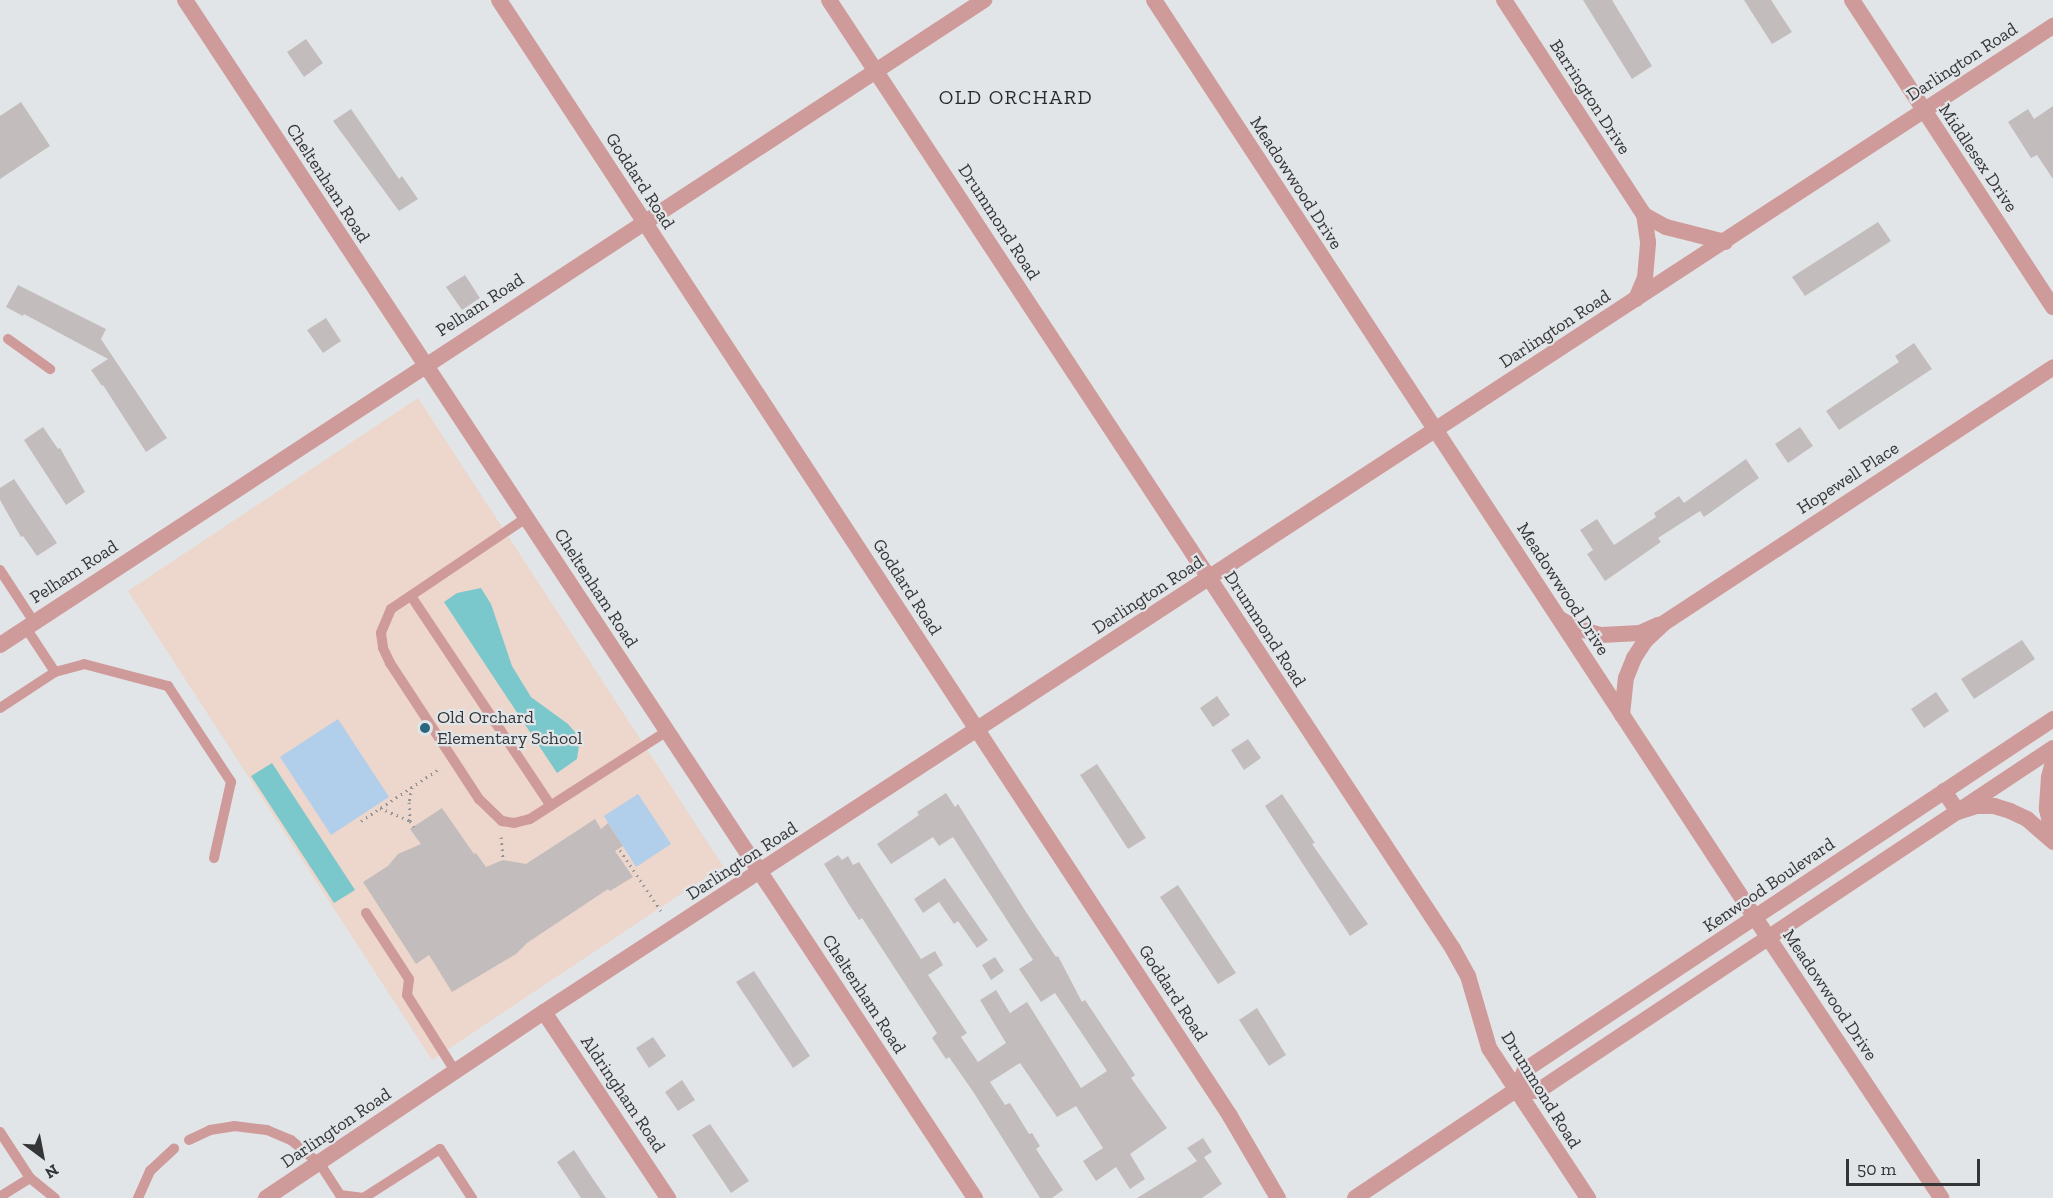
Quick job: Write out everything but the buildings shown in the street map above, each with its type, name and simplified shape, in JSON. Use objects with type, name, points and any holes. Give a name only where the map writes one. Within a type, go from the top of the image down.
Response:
[{"type":"street","name":"Cheltenham Road","points":[[185,0],[975,1198]]},
{"type":"street","name":"Goddard Road","points":[[499,0],[1224,1106],[1278,1198]]},
{"type":"street","name":"Drummond Road","points":[[830,0],[1453,949],[1468,976],[1489,1048],[1588,1198]]},
{"type":"street","name":"Pelham Road","points":[[0,645],[984,0]]},
{"type":"street","name":"Meadowwood Drive","points":[[1154,0],[1941,1198]]},
{"type":"street","name":"Barrington Drive","points":[[1503,0],[1644,215],[1648,242],[1645,278],[1636,299]]},
{"type":"street","name":"Middlesex Drive","points":[[1851,0],[2053,307]]},
{"type":"street","name":"Darlington Road","points":[[266,1198],[544,1012],[2053,26]]},
{"type":"street","points":[[1644,215],[1666,227],[1725,242]]},
{"type":"street","name":"Hopewell Place","points":[[1559,619],[1576,628],[1601,635],[1619,636],[1640,633],[1664,622],[2053,367]]},
{"type":"street","name":"Hopewell Place","points":[[1622,715],[1626,678],[1634,658],[1664,622]]},
{"type":"street","name":"Kenwood Boulevard","points":[[1355,1198],[1516,1090],[1525,1070],[2053,719]]},
{"type":"street","name":"Kenwood Boulevard","points":[[1516,1090],[1538,1091],[2053,748]]},
{"type":"street","points":[[2053,762],[2049,777],[2047,809],[2053,840]]},
{"type":"street","points":[[1944,790],[1958,812],[1976,806],[1994,806],[2027,819],[2053,840]]},
{"type":"street","name":"Aldringham Road","points":[[544,1012],[668,1198]]},
{"type":"lane","points":[[8,339],[50,369]]},
{"type":"lane","points":[[526,518],[391,609],[381,633],[383,648],[390,663],[479,800],[502,821],[514,823],[530,819],[667,731]]},
{"type":"lane","points":[[0,570],[55,672]]},
{"type":"lane","points":[[411,596],[551,806]]},
{"type":"lane","points":[[0,708],[55,672],[84,664],[168,686],[231,782],[214,858]]},
{"type":"lane","points":[[366,913],[409,978],[407,995],[455,1071]]},
{"type":"lane","points":[[189,1140],[210,1130],[234,1126],[267,1130],[291,1140],[320,1164],[340,1195],[365,1198],[440,1149],[472,1198]]},
{"type":"lane","points":[[0,1132],[30,1178],[55,1198]]},
{"type":"lane","points":[[138,1198],[150,1171],[174,1149]]},
{"type":"lane","points":[[0,1197],[30,1178]]},
{"type":"path","points":[[361,821],[439,769]]},
{"type":"path","points":[[412,787],[409,802],[410,821],[414,827]]},
{"type":"path","points":[[380,808],[410,821]]},
{"type":"path","points":[[501,837],[503,860]]},
{"type":"path","points":[[620,850],[661,911]]},
{"type":"shaded area","name":"Old Orchard Elementary School","points":[[418,398],[723,866],[432,1060],[128,591]]},
{"type":"shaded area","points":[[481,588],[491,604],[512,666],[531,697],[568,724],[580,738],[577,759],[557,773],[444,602],[457,593]]},
{"type":"shaded area","points":[[338,719],[389,797],[331,835],[280,757]]},
{"type":"shaded area","points":[[272,763],[355,890],[334,903],[251,776]]},
{"type":"shaded area","points":[[638,794],[671,844],[636,867],[604,816]]},
{"type":"place","name":"Old Orchard Elementary School","points":[[425,728]]},
{"type":"district","name":"OLD ORCHARD","points":[[1016,97]]}]
